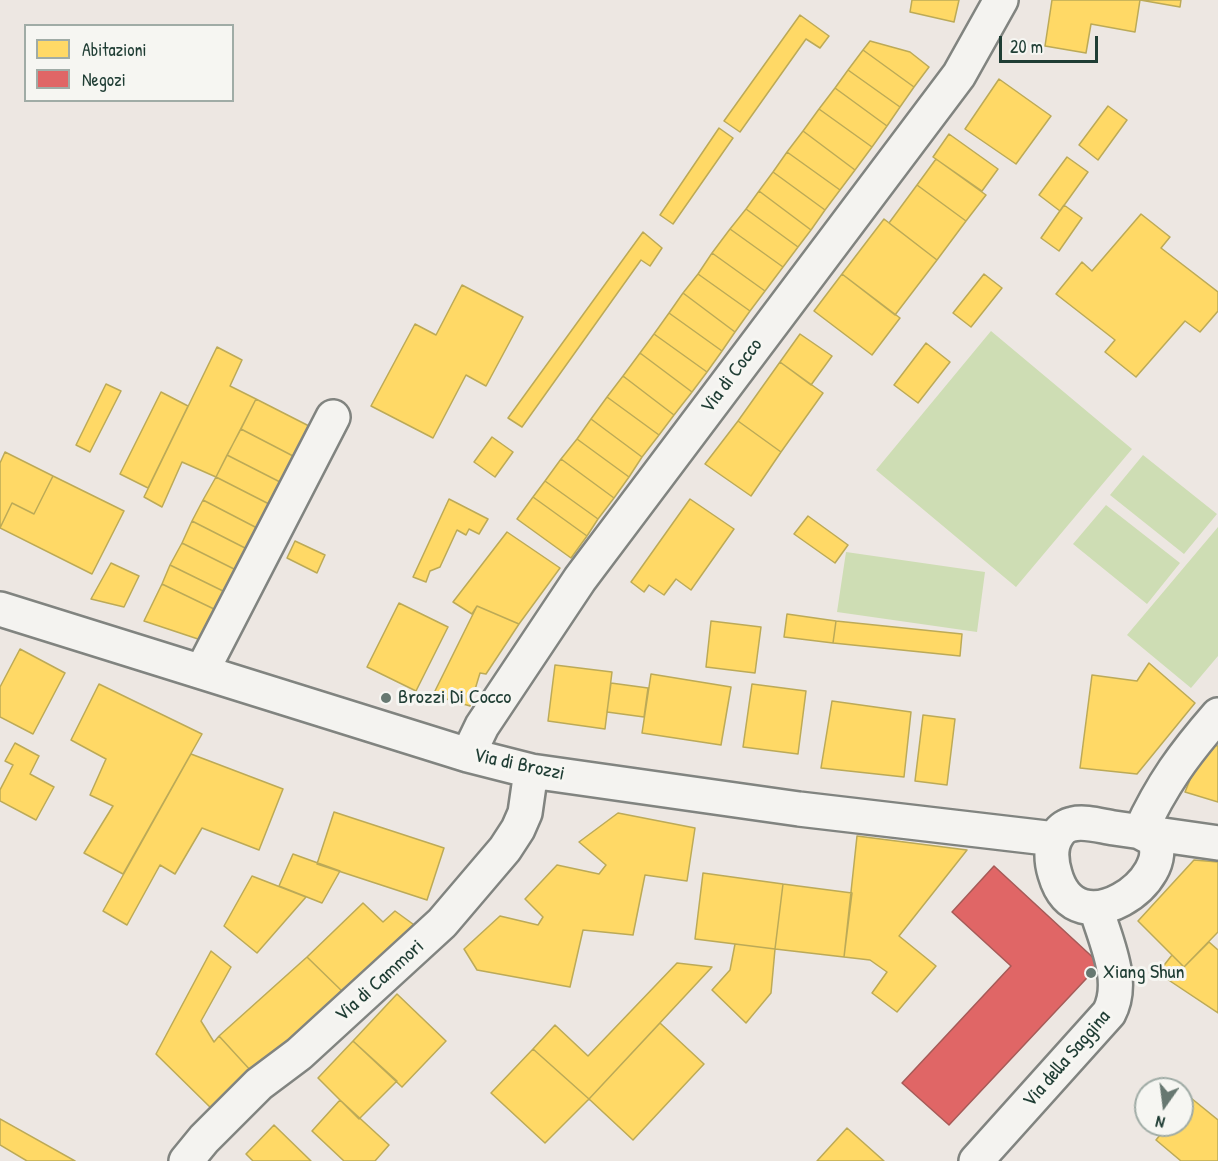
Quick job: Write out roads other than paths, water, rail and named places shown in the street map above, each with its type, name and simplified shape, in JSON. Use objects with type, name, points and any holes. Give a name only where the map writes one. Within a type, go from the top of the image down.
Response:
[{"type":"street","name":"Via di Cocco","points":[[468,754],[482,726],[579,579],[959,75],[1001,0]]},
{"type":"street","points":[[202,671],[333,417]]},
{"type":"street","name":"Via di Brozzi","points":[[0,609],[468,754],[531,771],[799,809],[1055,839]]},
{"type":"street","points":[[1140,832],[1153,803],[1176,764],[1218,715]]},
{"type":"street","name":"Via di Cammori","points":[[186,1161],[204,1138],[259,1084],[299,1054],[442,923],[505,849],[518,829],[525,813],[531,771]]},
{"type":"street","points":[[1140,832],[1149,835],[1156,843],[1153,864],[1145,880],[1122,900],[1096,908],[1076,903],[1065,896],[1057,882],[1052,855],[1055,839],[1066,826],[1079,823],[1218,843]]},
{"type":"street","name":"Via della Saggina","points":[[976,1161],[1109,1013],[1115,1003],[1116,983],[1096,908]]},
{"type":"place","name":"Brozzi Di Cocco","points":[[386,698]]},
{"type":"place","name":"Xiang Shun","points":[[1091,973]]}]
